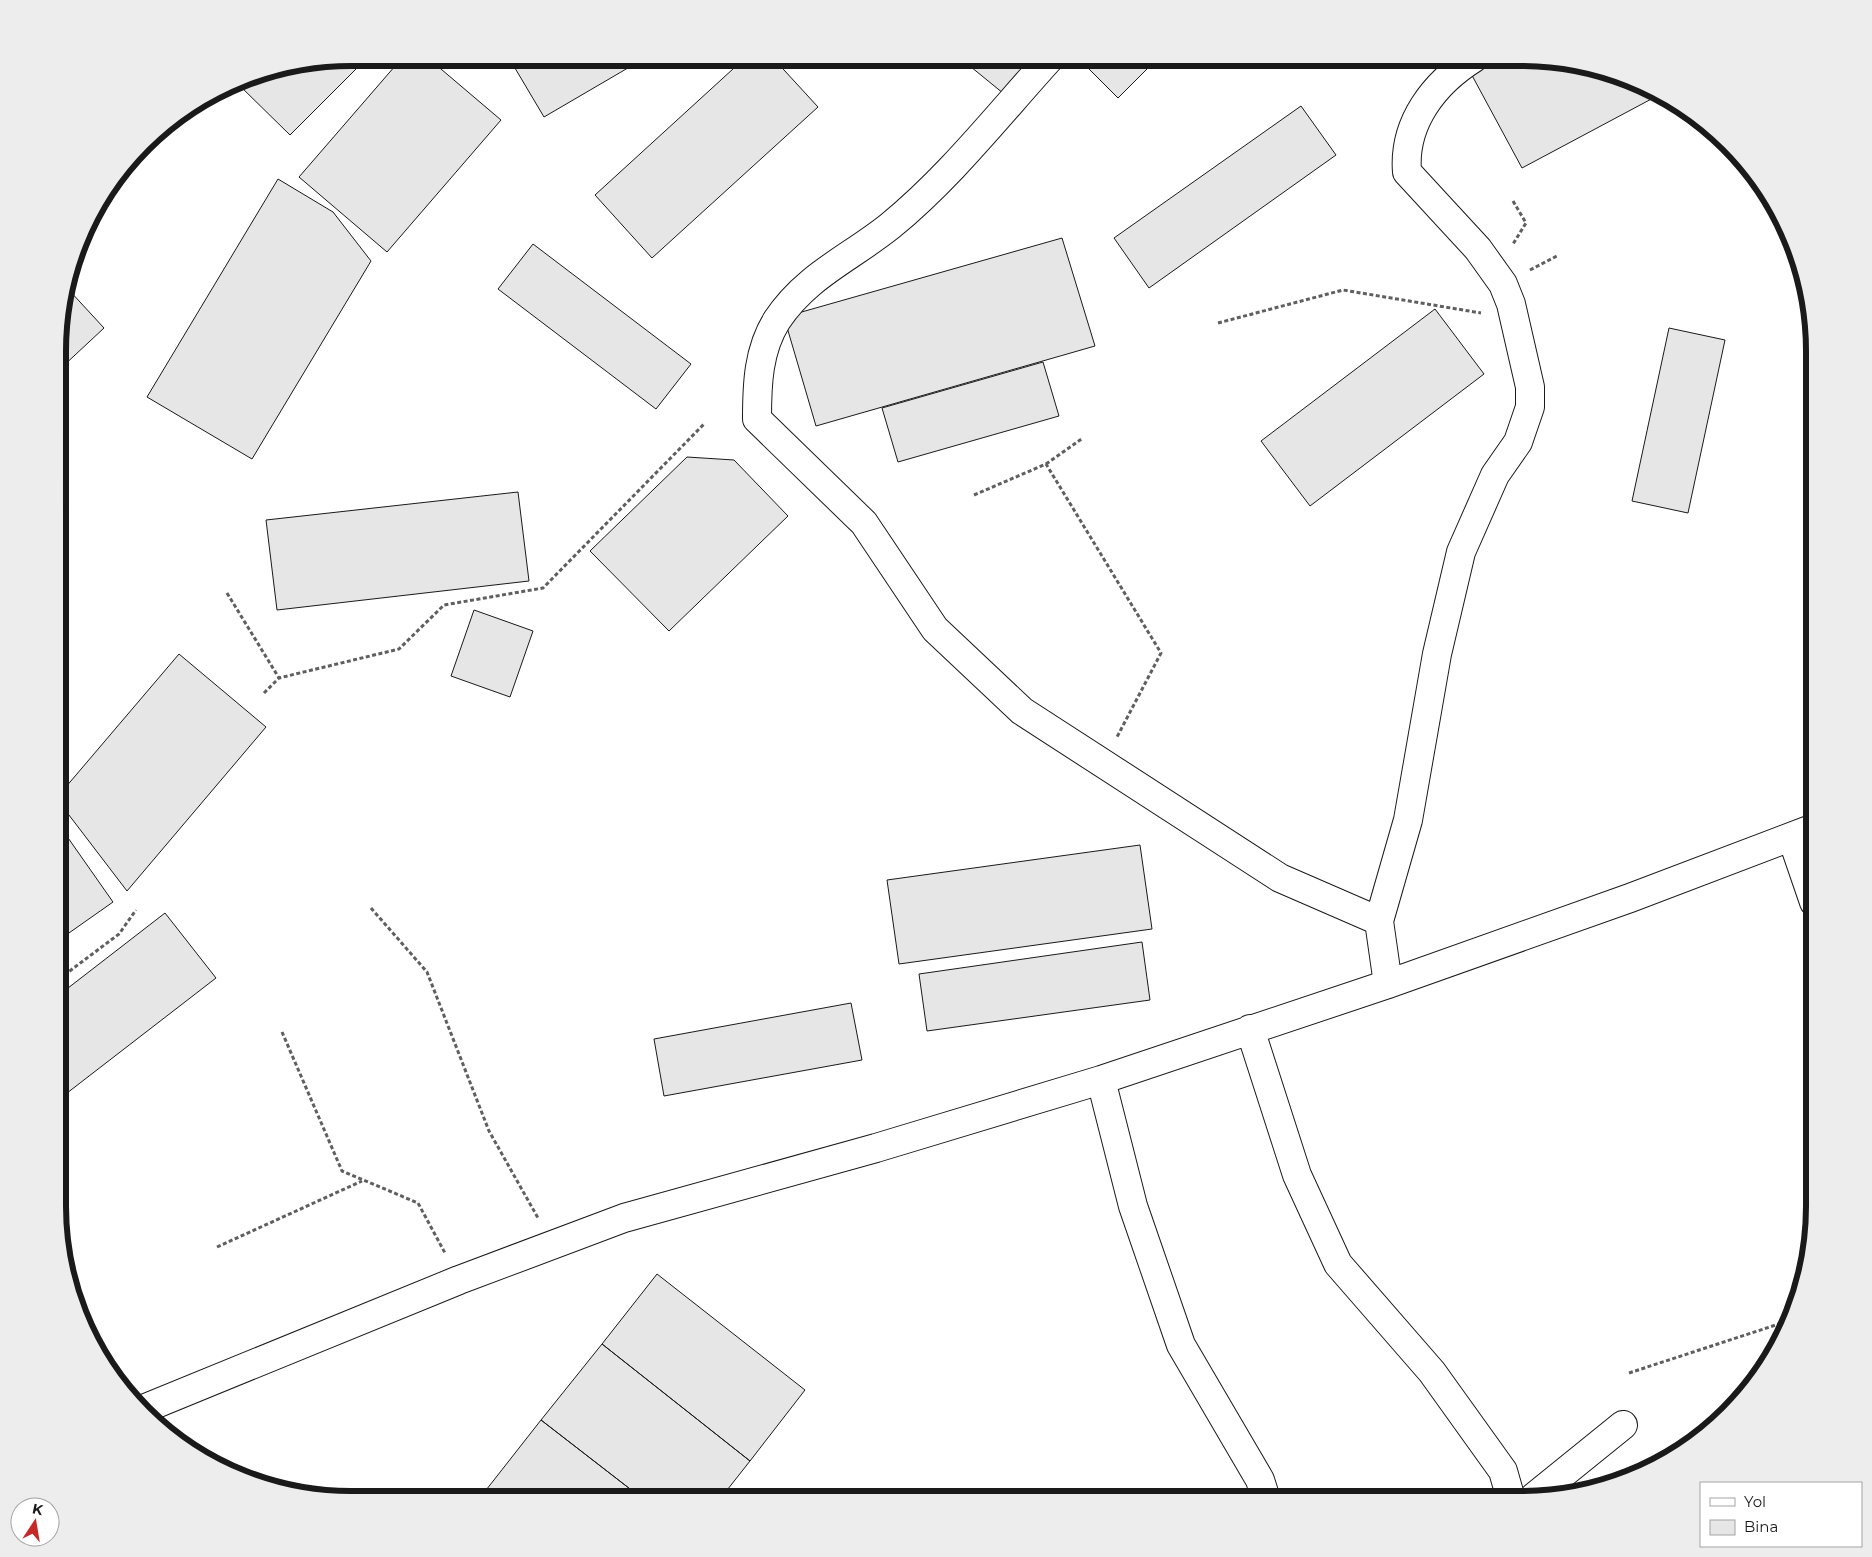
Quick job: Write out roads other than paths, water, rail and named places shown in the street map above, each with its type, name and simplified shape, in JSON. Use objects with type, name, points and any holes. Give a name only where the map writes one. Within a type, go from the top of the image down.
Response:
[{"type":"street","points":[[1043,66],[922,197],[890,226],[804,287],[790,302],[776,323],[764,350],[758,378],[757,420],[864,523],[935,629],[1022,712],[1280,878],[1379,921]]},
{"type":"street","points":[[1388,984],[1379,921],[1408,820],[1437,654],[1461,552],[1495,476],[1518,442],[1530,407],[1530,387],[1511,304],[1496,272],[1478,249],[1407,172],[1407,141],[1420,112],[1441,84],[1461,66]]},
{"type":"street","points":[[150,1407],[459,1280],[624,1218],[876,1148],[1101,1080],[1388,984],[1803,833],[1806,852]]},
{"type":"street","points":[[1250,1030],[1297,1175],[1338,1264],[1432,1372],[1503,1470],[1509,1491]]},
{"type":"street","points":[[1101,1080],[1133,1206],[1181,1345],[1260,1480],[1263,1491]]},
{"type":"street","points":[[1543,1490],[1623,1425]]}]
